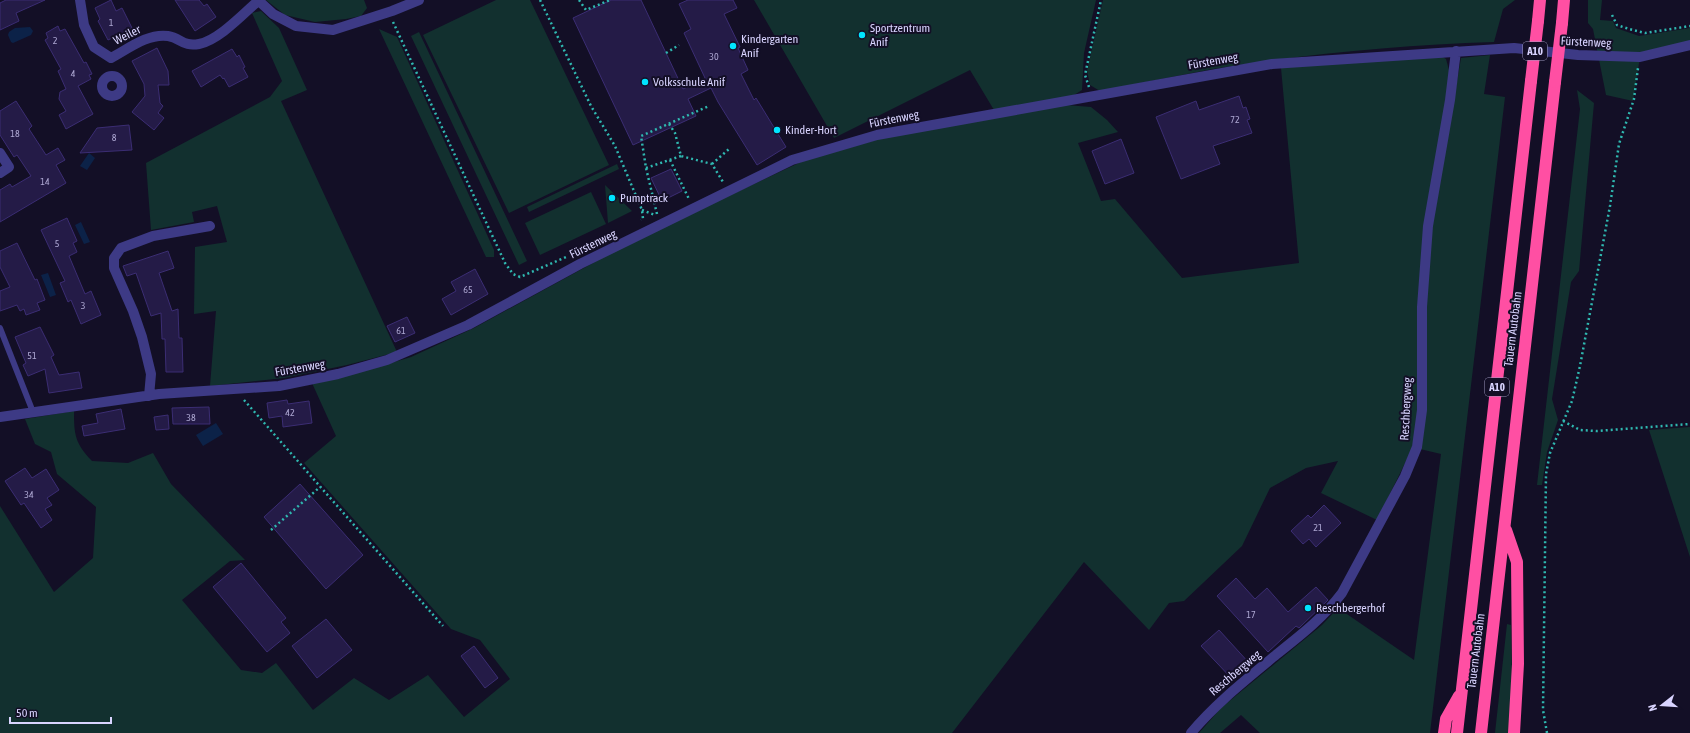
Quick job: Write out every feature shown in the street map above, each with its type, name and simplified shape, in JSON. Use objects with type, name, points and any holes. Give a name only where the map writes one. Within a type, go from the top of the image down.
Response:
[{"type":"highway","name":"Tauern Autobahn","points":[[1457,733],[1540,0]]},
{"type":"highway","name":"Tauern Autobahn","points":[[1481,733],[1564,0]]},
{"type":"highway","points":[[1504,526],[1517,562],[1518,664],[1514,733]]},
{"type":"highway","points":[[1444,733],[1446,719],[1462,692]]},
{"type":"street","name":"Weiler","points":[[80,0],[84,25],[94,47],[111,58]]},
{"type":"street","name":"Weiler","points":[[111,58],[139,42],[156,36],[168,36],[187,45],[200,44],[216,37],[258,0]]},
{"type":"street","points":[[258,0],[273,14],[296,26],[333,30],[389,12],[419,0]]},
{"type":"street","name":"Fürstenweg","points":[[0,417],[149,396],[279,386],[338,374],[387,360],[468,325],[580,264],[792,160],[856,140],[878,135],[1272,64],[1514,48],[1578,55],[1640,57],[1690,45]]},
{"type":"street","name":"Reschbergweg","points":[[1191,733],[1232,690],[1306,631],[1331,608],[1342,593],[1405,476],[1417,447],[1422,410],[1422,307],[1428,226],[1450,100],[1456,51]]},
{"type":"street","name":"Weiler","points":[[111,58],[112,75]]},
{"type":"street","points":[[0,154],[9,167],[0,172]]},
{"type":"street","points":[[149,396],[151,374],[142,337],[114,268],[114,258],[121,248],[152,236],[210,226]]},
{"type":"lane","points":[[0,328],[33,412]]},
{"type":"path","points":[[540,0],[591,106],[615,146],[642,210],[643,219],[638,222]]},
{"type":"path","points":[[579,0],[586,10],[610,0]]},
{"type":"path","points":[[1092,97],[1085,75],[1101,0]]},
{"type":"path","points":[[389,12],[505,263],[513,274],[520,276],[540,269],[572,254]]},
{"type":"path","points":[[1612,15],[1617,24],[1629,29],[1646,33],[1690,26]]},
{"type":"path","points":[[666,53],[679,45]]},
{"type":"path","points":[[1547,733],[1543,710],[1546,474],[1550,453],[1572,401],[1580,366],[1610,206],[1619,144],[1634,98],[1640,57]]},
{"type":"path","points":[[657,216],[646,168],[641,136],[709,106]]},
{"type":"path","points":[[669,124],[675,133],[681,156]]},
{"type":"path","points":[[712,164],[729,149]]},
{"type":"path","points":[[646,168],[681,156],[712,164],[729,191]]},
{"type":"path","points":[[670,160],[693,209]]},
{"type":"path","points":[[234,389],[443,626]]},
{"type":"path","points":[[1563,421],[1580,430],[1597,431],[1690,424]]},
{"type":"path","points":[[271,530],[320,487]]},
{"type":"green space","points":[[266,0],[364,0],[367,8],[361,16],[315,22],[285,15]]},
{"type":"green space","points":[[496,0],[530,0],[609,165],[509,213],[423,35]]},
{"type":"green space","points":[[754,0],[1096,0],[1084,53],[1082,90],[1071,97],[994,110],[970,70],[834,138]]},
{"type":"green space","points":[[1103,0],[1515,0],[1503,9],[1494,42],[1424,45],[1283,59],[1213,69],[1100,91],[1090,85],[1087,71]]},
{"type":"green space","points":[[1588,0],[1602,0],[1600,20],[1613,21],[1616,28],[1639,36],[1690,28],[1690,41],[1640,57],[1633,101],[1606,95],[1593,29],[1588,23]]},
{"type":"green space","points":[[261,11],[279,28],[307,90],[281,101],[397,352],[347,365],[284,378],[210,386],[216,311],[194,314],[195,247],[227,242],[217,206],[192,212],[194,222],[151,230],[146,163],[270,97],[282,81],[252,13]]},
{"type":"green space","points":[[379,29],[397,37],[494,250],[494,257],[486,257]]},
{"type":"green space","points":[[419,32],[527,261],[519,265],[411,36]]},
{"type":"green space","points":[[1438,54],[1446,59],[1449,70],[1449,88],[1426,219],[1418,419],[1412,449],[1377,520],[1321,493],[1338,461],[1306,468],[1270,488],[1242,546],[1184,601],[1169,603],[1149,630],[1084,562],[952,733],[0,733],[0,506],[54,592],[93,558],[96,507],[57,474],[51,452],[35,444],[25,419],[74,411],[75,433],[82,449],[92,461],[128,463],[153,453],[171,484],[245,560],[230,561],[182,600],[241,670],[262,673],[276,663],[313,710],[354,678],[389,700],[428,675],[464,717],[510,679],[480,640],[451,629],[304,463],[336,436],[312,383],[354,374],[411,357],[474,328],[635,240],[803,161],[886,137],[1066,105],[1091,107],[1107,120],[1118,132],[1078,143],[1101,201],[1115,199],[1182,278],[1299,263],[1281,68]]},
{"type":"green space","points":[[1490,55],[1484,94],[1505,97],[1430,733],[1260,733],[1241,715],[1220,733],[1199,733],[1221,708],[1322,625],[1338,608],[1414,660],[1441,454],[1420,449],[1423,317],[1430,240],[1461,58]]},
{"type":"green space","points":[[1577,90],[1594,103],[1579,271],[1571,282],[1552,399],[1558,420],[1547,452],[1542,485],[1537,485],[1580,109]]},
{"type":"green space","points":[[617,164],[619,169],[529,212],[527,207]]},
{"type":"green space","name":"Pumptrack","points":[[605,185],[632,211],[608,223]]},
{"type":"green space","points":[[591,192],[606,224],[540,255],[525,223]]},
{"type":"green space","points":[[1690,427],[1690,557],[1649,430]]},
{"type":"green space","points":[[1507,624],[1511,625],[1512,676],[1510,733],[1495,733]]},
{"type":"water","points":[[30,27],[33,31],[31,35],[13,43],[11,42],[8,35],[9,32],[15,28]]},
{"type":"water","points":[[89,153],[95,158],[87,170],[80,166]]},
{"type":"water","points":[[81,222],[90,242],[84,244],[75,225]]},
{"type":"water","points":[[48,273],[56,295],[50,297],[41,275]]},
{"type":"water","points":[[216,423],[223,434],[203,446],[196,435]]},
{"type":"building","points":[[6,0],[45,0],[16,13],[19,21],[0,30],[0,3]]},
{"type":"building","points":[[111,0],[116,11],[122,8],[132,28],[108,40],[98,21],[100,19],[95,8]]},
{"type":"building","points":[[175,0],[199,0],[204,6],[207,4],[216,17],[195,31]]},
{"type":"building","points":[[611,0],[641,0],[683,89],[705,78],[684,33],[691,29],[679,4],[688,0],[733,0],[737,8],[724,14],[740,47],[738,48],[748,70],[741,74],[754,100],[756,98],[786,147],[757,165],[711,88],[688,99],[696,116],[633,145],[573,18]]},
{"type":"building","points":[[58,26],[60,31],[65,29],[84,63],[86,62],[92,74],[89,75],[91,79],[78,86],[93,114],[66,129],[59,115],[66,111],[59,99],[60,92],[66,89],[58,71],[61,69],[45,40],[48,38],[46,33]]},
{"type":"building","points":[[157,48],[168,71],[169,85],[158,85],[160,103],[163,106],[158,113],[164,118],[154,130],[132,112],[145,96],[144,84],[132,61]]},
{"type":"building","points":[[232,49],[237,57],[239,55],[245,67],[243,68],[248,77],[229,87],[224,78],[223,79],[220,75],[201,87],[192,71]]},
{"type":"building","points":[[1239,96],[1243,108],[1246,107],[1250,119],[1247,120],[1252,133],[1213,146],[1220,164],[1181,179],[1156,117],[1196,101],[1199,110]]},
{"type":"building","points":[[16,101],[32,126],[29,129],[46,155],[58,148],[65,160],[56,165],[66,183],[0,222],[0,190],[10,184],[12,187],[31,176],[17,155],[14,157],[0,135],[0,111]]},
{"type":"building","points":[[129,125],[132,150],[80,153],[97,128]]},
{"type":"building","points":[[1121,139],[1134,173],[1105,184],[1092,151]]},
{"type":"building","points":[[671,169],[682,191],[662,201],[651,178]]},
{"type":"building","points":[[67,218],[77,241],[73,243],[77,252],[69,256],[85,294],[91,291],[101,315],[81,324],[71,300],[68,302],[60,283],[65,281],[41,230]]},
{"type":"building","points":[[17,243],[35,280],[37,279],[45,300],[37,303],[40,310],[26,315],[24,309],[20,311],[17,305],[0,311],[0,291],[10,287],[0,267],[0,251]]},
{"type":"building","points":[[168,251],[174,268],[159,273],[172,311],[178,309],[179,338],[182,338],[183,372],[166,372],[165,339],[162,339],[161,313],[151,316],[136,273],[127,276],[123,266]]},
{"type":"building","points":[[475,269],[488,294],[451,315],[442,299],[456,291],[451,282]]},
{"type":"building","points":[[407,317],[415,333],[395,342],[387,326]]},
{"type":"building","points":[[40,327],[54,355],[51,357],[59,375],[79,372],[82,388],[49,393],[45,369],[28,376],[23,365],[26,363],[15,337]]},
{"type":"building","points":[[287,400],[288,404],[309,401],[312,423],[283,427],[282,416],[269,418],[267,403]]},
{"type":"building","points":[[209,407],[210,424],[173,424],[172,408]]},
{"type":"building","points":[[121,409],[125,429],[84,436],[82,426],[98,423],[96,414]]},
{"type":"building","points":[[168,415],[169,429],[156,430],[154,417]]},
{"type":"building","points":[[25,468],[32,478],[46,469],[59,490],[47,498],[52,505],[45,509],[52,520],[41,528],[24,503],[21,505],[5,481]]},
{"type":"building","points":[[300,484],[363,555],[326,589],[264,517]]},
{"type":"building","points":[[1324,505],[1341,523],[1316,547],[1309,539],[1303,544],[1291,531],[1308,515],[1311,518]]},
{"type":"building","points":[[241,563],[286,618],[281,622],[290,633],[267,652],[213,587]]},
{"type":"building","points":[[1236,578],[1255,599],[1267,588],[1288,612],[1316,587],[1328,600],[1299,628],[1296,626],[1268,652],[1217,596]]},
{"type":"building","points":[[326,619],[352,650],[317,678],[292,646]]},
{"type":"building","points":[[1219,630],[1250,664],[1233,680],[1201,646]]},
{"type":"building","points":[[474,646],[498,678],[485,688],[461,656]]},
{"type":"place","name":"Sportzentrum Anif","points":[[862,35]]},
{"type":"place","name":"Kindergarten Anif","points":[[733,46]]},
{"type":"place","name":"Volksschule Anif","points":[[645,82]]},
{"type":"place","name":"Kinder-Hort","points":[[777,130]]},
{"type":"place","name":"Pumptrack","points":[[612,198]]},
{"type":"place","name":"Reschbergerhof","points":[[1308,608]]}]
